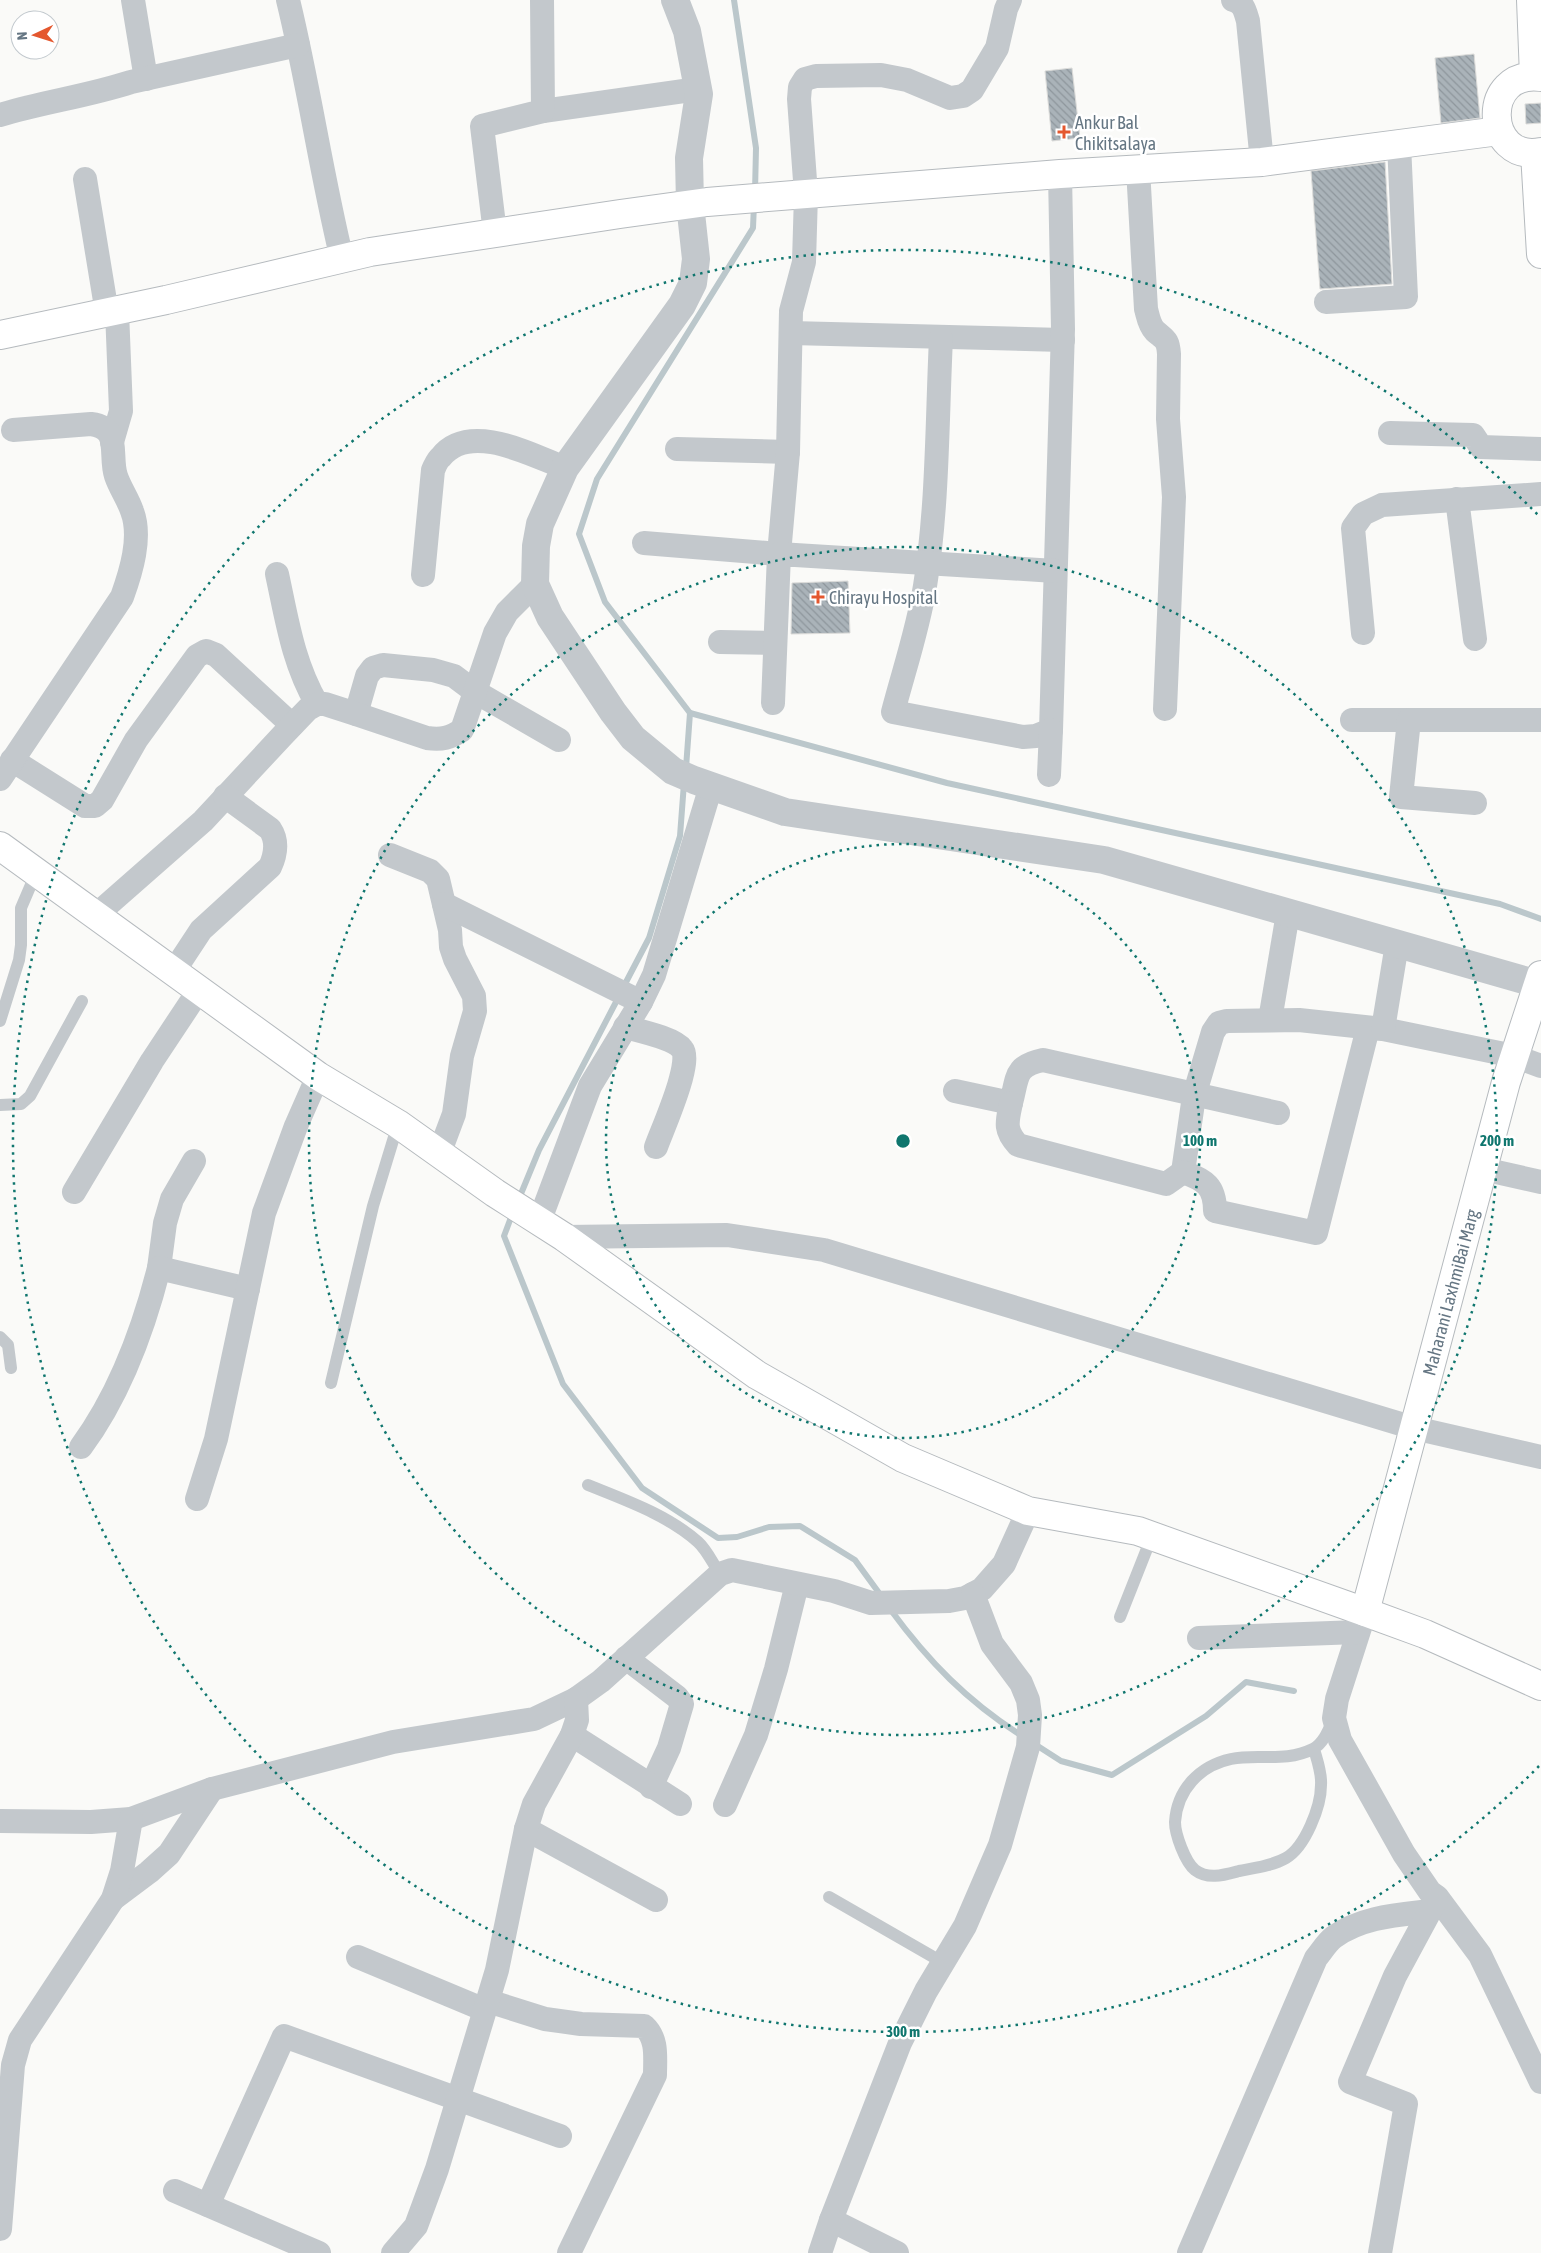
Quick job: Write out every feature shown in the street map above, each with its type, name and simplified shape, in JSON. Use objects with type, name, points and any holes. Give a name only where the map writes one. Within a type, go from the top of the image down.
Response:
[{"type":"main road","points":[[1531,0],[1537,76],[1523,78],[1505,90],[1496,110],[1499,131],[1514,147],[1538,153],[1541,254]]},
{"type":"main road","points":[[0,335],[112,312],[342,259],[495,233],[699,203],[1060,174],[1262,162],[1499,131]]},
{"type":"main road","points":[[0,846],[318,1076],[398,1124],[496,1193],[564,1237],[757,1375],[903,1458],[1028,1511],[1138,1531],[1152,1536],[1361,1622],[1425,1634],[1541,1686]]},
{"type":"main road","name":"Maharani LaxhmiBai Marg","points":[[1361,1622],[1514,1056],[1540,979]]},
{"type":"street","points":[[133,0],[146,78]]},
{"type":"street","points":[[288,0],[328,202],[342,259]]},
{"type":"street","points":[[542,0],[543,112]]},
{"type":"street","points":[[675,0],[687,31],[699,94],[689,158],[699,203],[693,283],[682,305],[565,468],[540,524],[536,546],[535,584],[550,618],[613,712],[633,738],[693,779],[785,812],[1104,860],[1397,944],[1540,979]]},
{"type":"street","points":[[773,703],[779,554],[788,452],[793,299],[804,262],[796,195],[800,87],[805,80],[816,76],[881,75],[907,80],[950,98],[964,96],[972,90],[997,48],[1006,9],[1010,0]]},
{"type":"street","points":[[1233,0],[1240,2],[1244,7],[1248,21],[1262,162]]},
{"type":"street","points":[[0,115],[34,105],[104,91],[146,78],[298,45]]},
{"type":"street","points":[[495,233],[482,126],[543,112],[698,89]]},
{"type":"street","points":[[1326,302],[1406,297],[1399,144]]},
{"type":"street","points":[[1138,169],[1146,309],[1150,323],[1156,331],[1164,336],[1168,344],[1169,354],[1168,419],[1174,497],[1165,709]]},
{"type":"street","points":[[1048,776],[1063,340],[1060,174]]},
{"type":"street","points":[[85,179],[112,312],[121,411],[112,442]]},
{"type":"street","points":[[791,333],[1063,340]]},
{"type":"street","points":[[941,338],[934,493],[928,564],[916,630],[893,712],[1023,736],[1036,736],[1051,730]]},
{"type":"street","points":[[12,430],[91,424],[108,429],[112,442],[116,475],[136,523],[129,577],[122,597],[6,769],[85,806],[95,806],[102,800],[136,740],[197,656],[206,651],[216,655],[292,725]]},
{"type":"street","points":[[1390,433],[1473,435],[1480,447],[1541,449]]},
{"type":"street","points":[[423,575],[433,470],[441,456],[450,448],[463,442],[482,440],[500,443],[565,468]]},
{"type":"street","points":[[677,449],[788,452]]},
{"type":"street","points":[[1362,633],[1353,528],[1363,514],[1382,506],[1541,494]]},
{"type":"street","points":[[1458,499],[1475,639]]},
{"type":"street","points":[[644,543],[779,554],[1055,571]]},
{"type":"street","points":[[277,574],[296,659],[302,678],[317,704]]},
{"type":"street","points":[[96,915],[196,828],[292,725],[308,709],[317,704],[356,714],[427,738],[439,740],[452,737],[462,730],[495,633],[507,612],[535,584]]},
{"type":"street","points":[[720,642],[775,643]]},
{"type":"street","points":[[356,714],[367,676],[373,668],[383,665],[433,670],[454,676],[474,691],[559,740]]},
{"type":"street","points":[[1352,720],[1541,720]]},
{"type":"street","points":[[1409,720],[1401,797],[1475,803]]},
{"type":"street","points":[[533,1218],[590,1086],[641,1002],[654,975],[693,779]]},
{"type":"street","points":[[174,970],[201,930],[270,867],[275,856],[275,836],[270,829],[225,796]]},
{"type":"street","points":[[390,855],[430,871],[438,879],[455,959],[474,996],[475,1011],[462,1056],[454,1114],[439,1154]]},
{"type":"street","points":[[444,904],[641,1002]]},
{"type":"street","points":[[1270,1020],[1288,913]]},
{"type":"street","points":[[1183,1172],[1207,1183],[1215,1199],[1215,1211],[1316,1233],[1397,944]]},
{"type":"street","points":[[74,1192],[152,1061],[198,990]]},
{"type":"street","points":[[1278,1113],[1194,1096],[1043,1060],[1028,1063],[1020,1070],[1007,1121],[1009,1135],[1018,1146],[1166,1184],[1183,1172],[1194,1096],[1213,1032],[1219,1023],[1227,1021],[1299,1020],[1375,1028],[1514,1056],[1541,1066]]},
{"type":"street","points":[[625,1027],[674,1042],[683,1049],[686,1057],[682,1074],[656,1147]]},
{"type":"street","points":[[197,1499],[216,1439],[264,1213],[296,1126],[318,1076]]},
{"type":"street","points":[[955,1091],[1011,1103]]},
{"type":"street","points":[[81,1447],[92,1432],[131,1360],[148,1313],[159,1268],[165,1223],[172,1199],[194,1161]]},
{"type":"street","points":[[1484,1169],[1541,1182]]},
{"type":"street","points":[[564,1237],[727,1235],[824,1250],[1414,1428],[1541,1457]]},
{"type":"street","points":[[159,1268],[248,1290]]},
{"type":"street","points":[[0,1821],[91,1822],[131,1819],[212,1789],[393,1742],[534,1719],[576,1699],[626,1658],[720,1574],[732,1570],[844,1593],[862,1602],[928,1604],[949,1602],[982,1589],[1004,1564],[1028,1511]]},
{"type":"street","points":[[725,1805],[756,1735],[776,1669],[797,1584]]},
{"type":"street","points":[[820,2253],[830,2220],[900,2043],[942,1962],[965,1926],[1000,1846],[1029,1739],[1028,1700],[1021,1683],[992,1644],[972,1594]]},
{"type":"street","points":[[1199,1638],[1361,1622],[1336,1699],[1334,1718],[1340,1740],[1404,1854],[1430,1892],[1434,1904],[1480,1955],[1541,2082]]},
{"type":"street","points":[[626,1658],[677,1697],[682,1704],[669,1748],[652,1787]]},
{"type":"street","points":[[393,2253],[416,2226],[437,2169],[460,2099],[497,1970],[526,1829],[534,1804],[572,1735],[576,1720],[576,1699]]},
{"type":"street","points":[[572,1735],[680,1804]]},
{"type":"street","points":[[113,1899],[170,1854],[212,1789]]},
{"type":"street","points":[[0,2229],[13,2065],[20,2040],[113,1899],[122,1871],[131,1819]]},
{"type":"street","points":[[526,1829],[656,1900]]},
{"type":"street","points":[[1189,2253],[1316,1958],[1332,1938],[1352,1927],[1382,1917],[1434,1904]]},
{"type":"street","points":[[1380,2253],[1406,2104],[1350,2082],[1396,1976],[1434,1904]]},
{"type":"street","points":[[358,1957],[486,2006],[545,2019],[581,2024],[644,2026],[652,2034],[656,2075],[569,2253]]},
{"type":"street","points":[[208,2205],[284,2036],[560,2136]]},
{"type":"street","points":[[175,2191],[319,2253]]},
{"type":"street","points":[[830,2220],[898,2253]]},
{"type":"lane","points":[[0,1021],[20,952],[21,908],[36,873]]},
{"type":"lane","points":[[0,1105],[21,1104],[30,1096],[82,1001]]},
{"type":"lane","points":[[331,1383],[373,1206],[398,1124]]},
{"type":"lane","points":[[0,1337],[8,1345],[11,1368]]},
{"type":"lane","points":[[588,1485],[640,1508],[671,1524],[699,1542],[720,1574]]},
{"type":"lane","points":[[1120,1617],[1152,1536]]},
{"type":"lane","points":[[1314,1748],[1322,1784],[1320,1800],[1301,1844],[1286,1858],[1271,1864],[1223,1875],[1208,1876],[1194,1870],[1182,1852],[1175,1825],[1176,1808],[1182,1793],[1190,1781],[1204,1770],[1231,1759],[1285,1758],[1314,1748],[1323,1739],[1334,1718]]},
{"type":"lane","points":[[829,1897],[942,1962]]},
{"type":"building","points":[[1474,54],[1480,118],[1441,123],[1435,58]]},
{"type":"building","points":[[1072,68],[1080,138],[1052,141],[1045,71]]},
{"type":"building","points":[[1541,103],[1541,123],[1526,124],[1525,104]]},
{"type":"building","points":[[1385,162],[1392,284],[1320,289],[1311,171]]},
{"type":"building","points":[[848,581],[850,633],[791,634],[792,583]]},
{"type":"waterway","points":[[734,0],[756,148],[755,192]]},
{"type":"waterway","points":[[754,204],[753,228],[597,479],[579,534],[605,602],[690,713],[947,783],[1500,904],[1541,919]]},
{"type":"waterway","points":[[686,768],[690,713]]},
{"type":"waterway","points":[[625,984],[649,938],[680,836],[684,783]]},
{"type":"waterway","points":[[518,1201],[539,1150],[616,1002]]},
{"type":"waterway","points":[[513,1212],[504,1236],[563,1384],[642,1488],[718,1538],[737,1537],[769,1527],[800,1526],[855,1560],[882,1597]]},
{"type":"waterway","points":[[890,1609],[919,1646],[950,1679],[984,1709],[1022,1736]]},
{"type":"waterway","points":[[1033,1743],[1061,1761],[1112,1775],[1206,1716],[1246,1682],[1294,1691]]},
{"type":"place","name":"Ankur Bal Chikitsalaya","points":[[1064,132]]},
{"type":"place","name":"Chirayu Hospital","points":[[818,597]]}]
